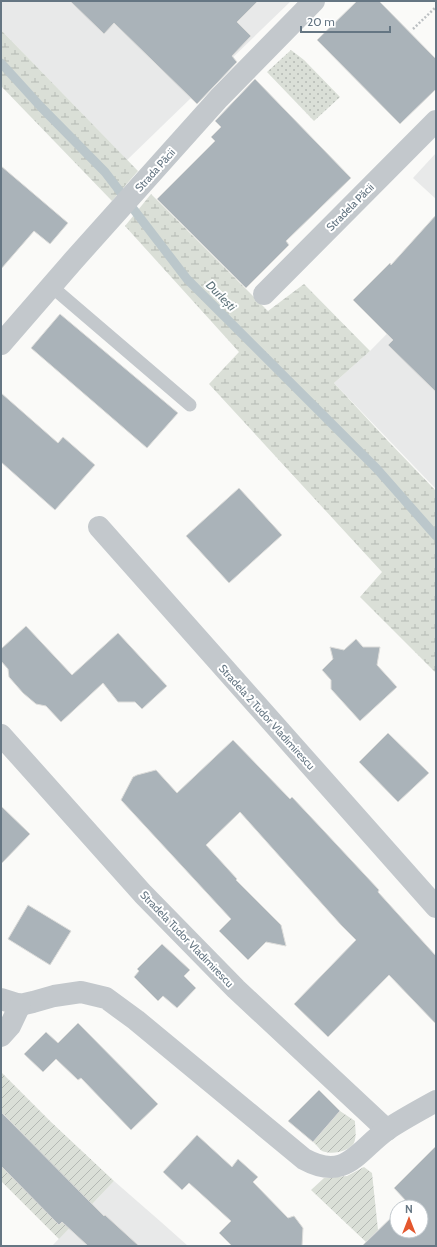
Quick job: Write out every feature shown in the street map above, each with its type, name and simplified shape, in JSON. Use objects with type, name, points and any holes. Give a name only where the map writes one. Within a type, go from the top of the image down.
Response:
[{"type":"street","name":"Strada Păcii","points":[[1,344],[219,98],[314,1]]},
{"type":"street","name":"Stradela Păcii","points":[[264,294],[436,121]]},
{"type":"street","name":"Stradela 2 Tudor Vladimirescu","points":[[99,527],[436,907]]},
{"type":"street","name":"Stradela Tudor Vladimirescu","points":[[1,735],[143,894],[236,989],[387,1130]]},
{"type":"street","points":[[1,1036],[10,1026],[10,1002],[33,1002],[54,996],[81,992],[106,998],[136,1020],[304,1159],[316,1165],[330,1168],[343,1165],[355,1158],[387,1130],[436,1101]]},
{"type":"lane","points":[[51,286],[190,405]]},
{"type":"path","points":[[413,29],[436,6]]},
{"type":"shaded area","points":[[1,1],[291,1],[127,160],[1,30]]},
{"type":"shaded area","points":[[436,153],[436,199],[413,178]]},
{"type":"shaded area","points":[[436,284],[436,489],[334,383],[370,351]]},
{"type":"shaded area","points":[[114,1181],[161,1222],[188,1246],[52,1246]]},
{"type":"green space","points":[[1,30],[138,171],[112,201],[1,86]]},
{"type":"green space","points":[[291,50],[304,60],[340,97],[314,121],[267,72]]},
{"type":"green space","points":[[151,194],[268,311],[304,284],[370,351],[334,383],[436,491],[436,673],[360,597],[382,572],[209,384],[239,352],[125,226]]},
{"type":"green space","points":[[1,1072],[51,1122],[114,1181],[59,1239],[1,1181]]},
{"type":"green space","points":[[340,1111],[355,1121],[356,1135],[354,1143],[348,1149],[340,1152],[330,1153],[322,1151],[313,1142]]},
{"type":"green space","points":[[364,1167],[372,1173],[378,1230],[366,1242],[311,1190],[324,1178],[347,1176]]},
{"type":"building","points":[[70,1],[258,1],[237,22],[251,36],[232,56],[237,62],[197,104],[114,23],[104,34]]},
{"type":"building","points":[[357,1],[379,1],[436,59],[436,89],[400,124],[317,40]]},
{"type":"building","points":[[255,79],[351,178],[286,241],[289,245],[246,288],[157,199],[215,141],[211,137],[221,127],[215,121]]},
{"type":"building","points":[[1,166],[68,223],[50,244],[34,231],[1,269]]},
{"type":"building","points":[[436,215],[436,392],[388,345],[393,340],[353,300],[390,263],[391,265]]},
{"type":"building","points":[[60,314],[178,413],[147,448],[31,348]]},
{"type":"building","points":[[1,393],[58,443],[63,437],[95,465],[55,510],[1,462]]},
{"type":"building","points":[[239,488],[282,535],[229,583],[186,536]]},
{"type":"building","points":[[26,626],[72,675],[118,633],[167,686],[142,709],[135,702],[118,702],[103,683],[61,722],[46,706],[36,704],[23,693],[9,677],[8,669],[1,661],[1,649]]},
{"type":"building","points":[[356,639],[363,647],[380,647],[377,665],[397,687],[360,721],[331,689],[331,680],[322,670],[333,659],[330,647],[344,650]]},
{"type":"building","points":[[388,733],[429,773],[398,802],[359,762]]},
{"type":"building","points":[[233,740],[290,799],[292,797],[379,890],[378,892],[436,956],[436,1024],[389,975],[328,1037],[294,1004],[356,940],[240,812],[206,845],[237,879],[236,880],[281,925],[286,946],[266,942],[248,960],[219,931],[231,919],[121,800],[133,777],[156,770],[177,793]]},
{"type":"building","points":[[1,806],[30,834],[1,864]]},
{"type":"building","points":[[28,905],[71,931],[50,965],[8,939]]},
{"type":"building","points":[[162,944],[190,970],[184,976],[196,988],[177,1008],[163,996],[158,1001],[134,977],[139,971],[137,969]]},
{"type":"building","points":[[78,1023],[158,1104],[131,1130],[81,1078],[78,1080],[56,1059],[43,1072],[24,1054],[46,1032],[58,1043]]},
{"type":"building","points":[[319,1090],[340,1111],[313,1142],[288,1121]]},
{"type":"building","points":[[1,1112],[104,1216],[105,1215],[139,1246],[88,1246],[62,1222],[59,1225],[1,1166]]},
{"type":"building","points":[[197,1135],[232,1167],[238,1159],[258,1177],[253,1182],[288,1218],[294,1216],[303,1228],[302,1246],[232,1246],[219,1233],[231,1221],[189,1183],[182,1190],[163,1172]]},
{"type":"building","points":[[436,1146],[436,1246],[362,1246],[389,1220],[389,1239],[429,1239],[429,1199],[404,1199],[394,1188]]},
{"type":"waterway","name":"Durlești","points":[[1,63],[41,107],[105,172],[187,279],[377,469],[436,536]]}]
